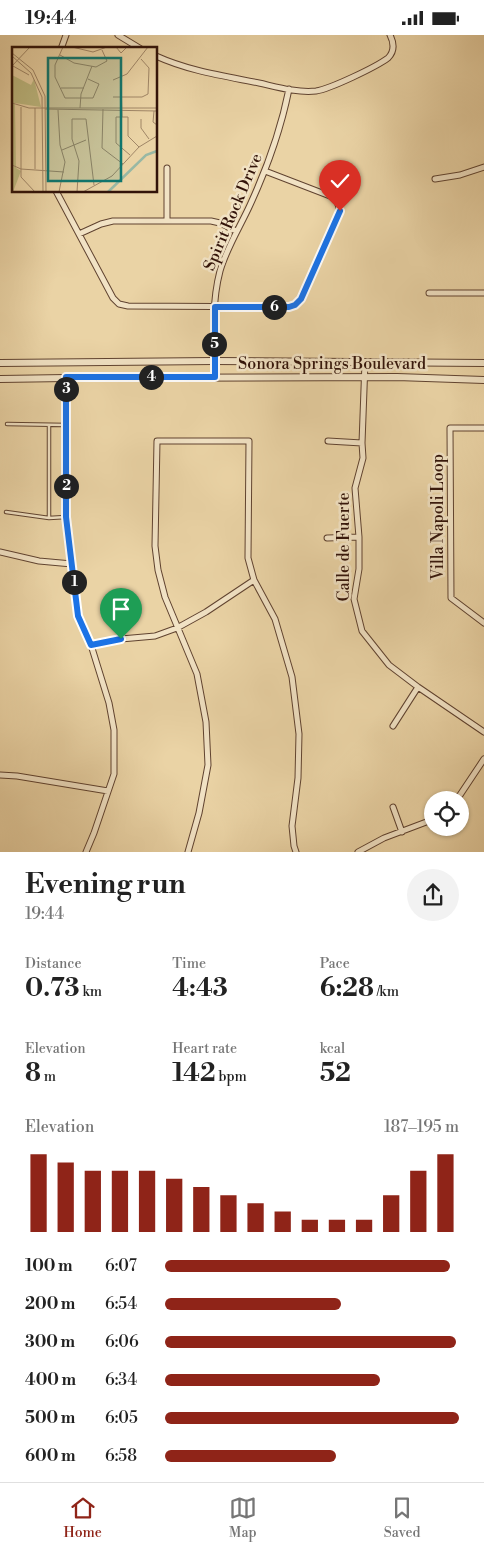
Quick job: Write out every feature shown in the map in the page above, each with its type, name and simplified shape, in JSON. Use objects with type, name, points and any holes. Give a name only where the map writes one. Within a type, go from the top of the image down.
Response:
[{"type":"street","points":[[61,47],[66,35]]},
{"type":"street","points":[[118,35],[138,47]]},
{"type":"street","points":[[158,57],[201,71],[307,91],[324,89],[386,60],[393,52],[390,35]]},
{"type":"street","name":"Spirit Rock Drive","points":[[215,377],[215,307],[217,286],[236,231],[265,171],[289,89]]},
{"type":"street","points":[[167,167],[167,221]]},
{"type":"street","points":[[435,179],[460,175],[484,167]]},
{"type":"street","points":[[57,193],[112,298],[119,304],[128,306],[289,307],[298,303],[301,299],[340,214],[339,205],[333,197],[265,171]]},
{"type":"street","points":[[79,234],[113,221],[211,221],[236,231]]},
{"type":"street","points":[[430,293],[484,293]]},
{"type":"street","name":"Sonora Springs Boulevard","points":[[0,363],[214,361],[484,363]]},
{"type":"street","name":"Calle de Fuerte","points":[[364,362],[363,458],[355,488],[358,569],[354,599],[362,631],[389,665],[484,732]]},
{"type":"street","points":[[66,377],[66,517],[78,616],[91,645],[109,703],[114,730],[114,774],[86,852]]},
{"type":"street","name":"Sonora Springs Boulevard","points":[[0,379],[66,377],[364,377],[484,380]]},
{"type":"street","name":"Villa Napoli Loop","points":[[484,429],[450,428],[451,598],[484,623]]},
{"type":"street","points":[[188,852],[199,813],[208,765],[206,722],[197,674],[165,597],[158,571],[155,546],[157,441],[249,441],[248,559],[254,580],[275,619],[292,677],[299,734],[298,778],[292,826],[296,852]]},
{"type":"street","points":[[328,441],[362,443]]},
{"type":"street","points":[[327,538],[358,537]]},
{"type":"street","points":[[0,552],[39,561],[72,564]]},
{"type":"street","points":[[91,645],[121,639],[155,637],[177,628],[206,612],[254,580]]},
{"type":"street","points":[[393,726],[418,687]]},
{"type":"street","points":[[463,791],[484,759]]},
{"type":"street","points":[[0,775],[17,775],[108,791]]},
{"type":"street","points":[[392,807],[402,832]]},
{"type":"street","points":[[358,852],[384,838],[424,823]]},
{"type":"lane","points":[[7,424],[66,425]]},
{"type":"lane","points":[[49,519],[50,425]]},
{"type":"lane","points":[[6,512],[49,519],[66,517]]},
{"type":"route","points":[[121,639],[91,645],[78,616],[66,517],[66,377],[215,377],[215,307],[289,307],[298,303],[340,211]]}]
